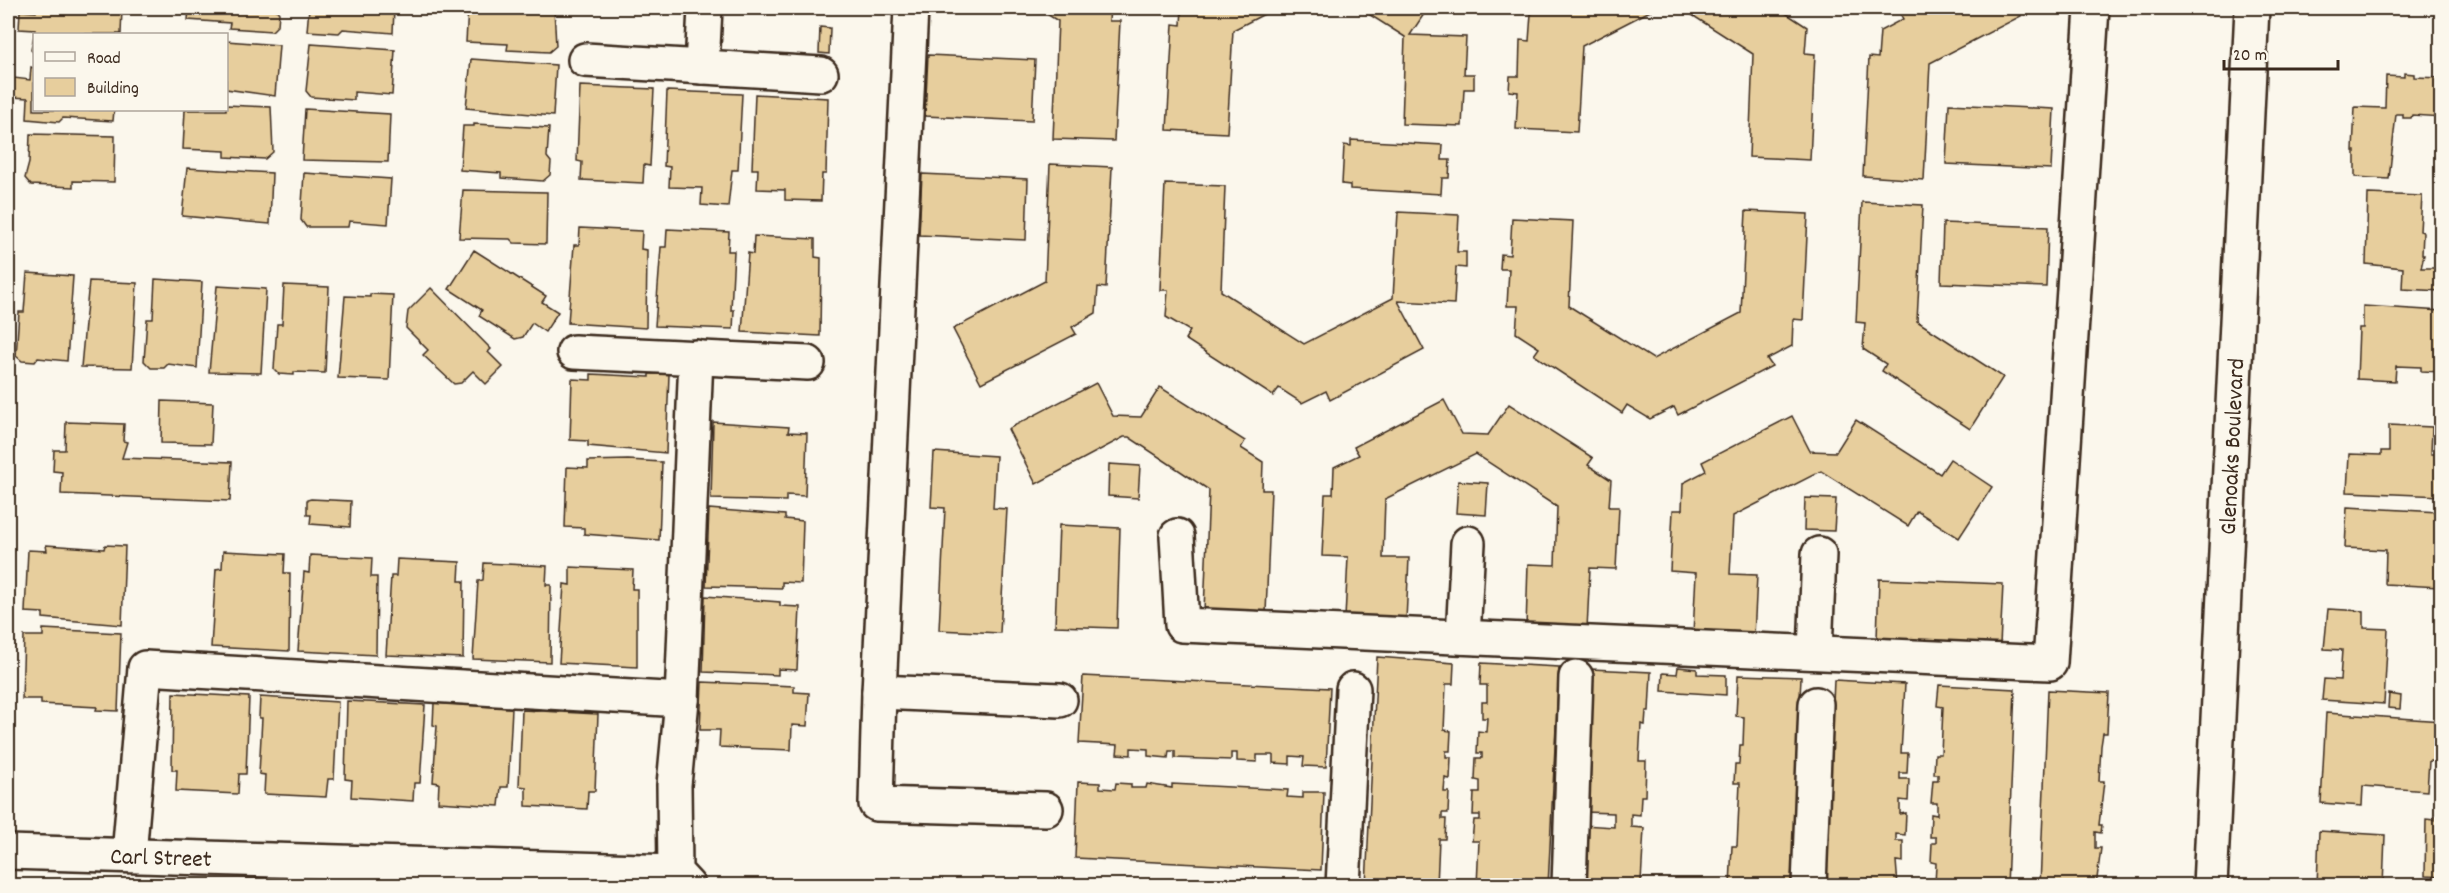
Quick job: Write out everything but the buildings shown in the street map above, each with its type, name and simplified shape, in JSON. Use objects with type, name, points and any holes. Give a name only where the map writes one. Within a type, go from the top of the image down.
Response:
[{"type":"main road","points":[[702,67],[705,8]]},
{"type":"main road","points":[[911,8],[879,692],[876,804],[1046,808]]},
{"type":"main road","points":[[1177,536],[1182,625],[2050,663],[2092,8]]},
{"type":"main road","name":"Glenoaks Boulevard","points":[[2210,885],[2252,8]]},
{"type":"main road","points":[[585,60],[820,74]]},
{"type":"main road","points":[[574,352],[808,363]]},
{"type":"main road","points":[[681,879],[674,785],[682,699],[696,357]]},
{"type":"main road","points":[[1463,637],[1468,543]]},
{"type":"main road","points":[[1815,652],[1819,554]]},
{"type":"main road","points":[[129,855],[145,668],[682,699]]},
{"type":"main road","points":[[1569,885],[1576,677]]},
{"type":"main road","points":[[1343,885],[1353,688]]},
{"type":"main road","points":[[879,692],[1060,700]]},
{"type":"main road","points":[[1809,885],[1816,704]]},
{"type":"main road","name":"Carl Street","points":[[8,852],[129,855],[681,879]]}]
